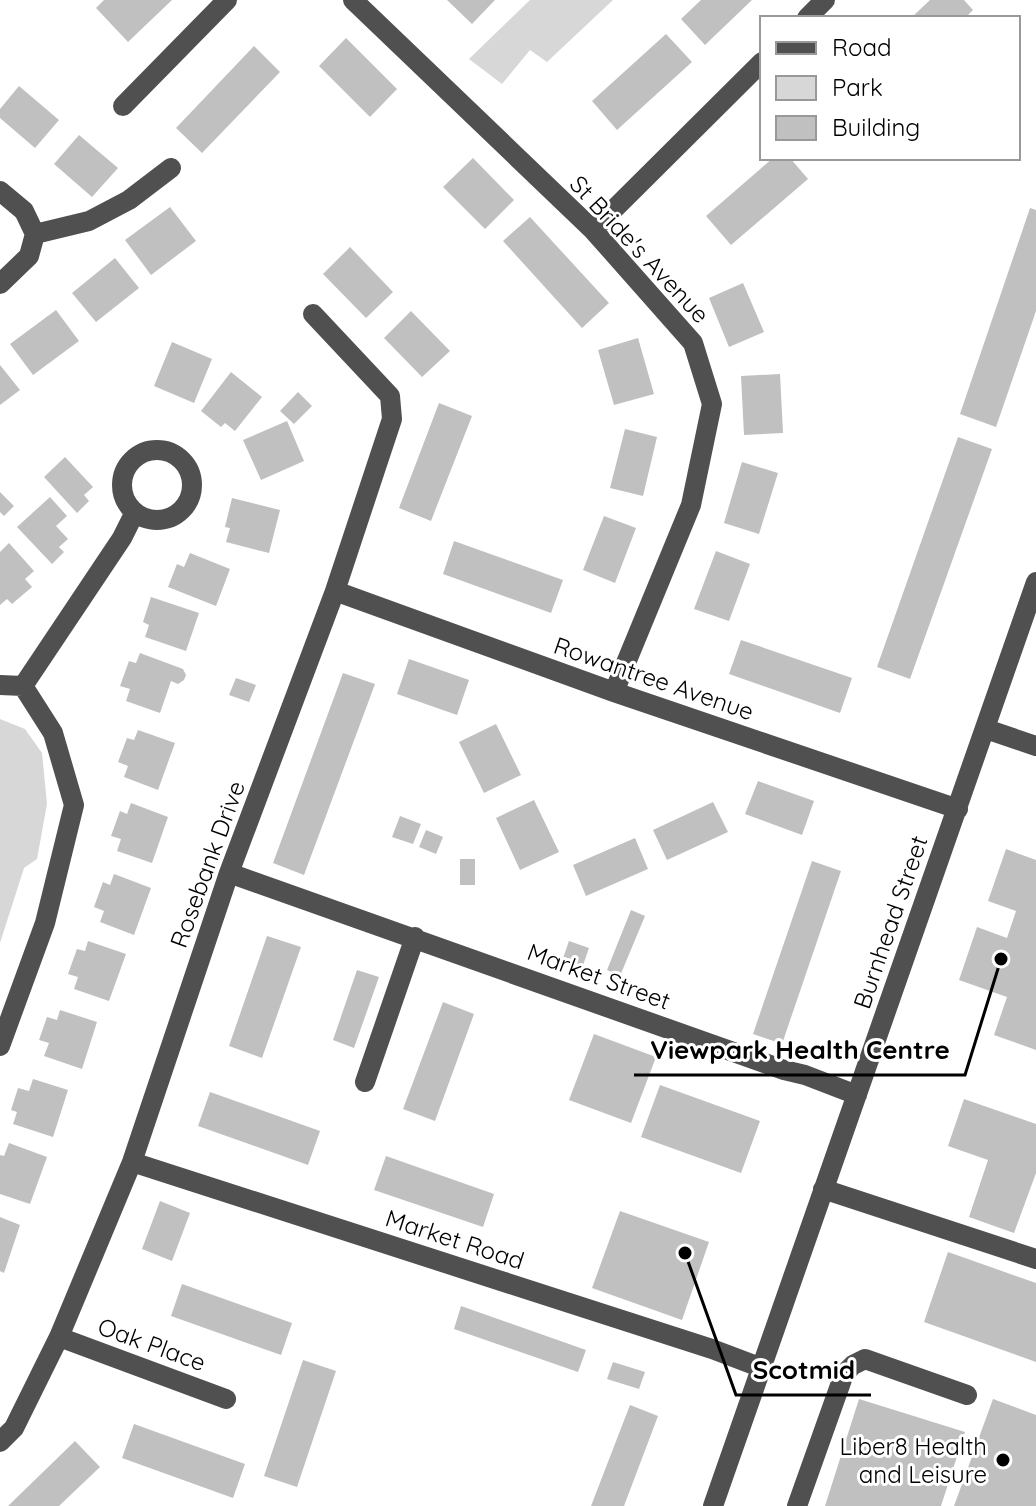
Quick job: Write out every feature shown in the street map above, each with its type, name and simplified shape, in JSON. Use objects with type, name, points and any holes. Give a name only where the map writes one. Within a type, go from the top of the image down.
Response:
[{"type":"street","points":[[123,106],[227,0]]},
{"type":"street","name":"St Bride's Avenue","points":[[353,0],[593,230],[693,343],[712,404],[691,505],[614,692]]},
{"type":"street","points":[[809,16],[825,0]]},
{"type":"street","points":[[593,230],[760,64]]},
{"type":"street","points":[[35,234],[89,221],[129,200],[171,168]]},
{"type":"street","points":[[0,191],[24,211],[35,234],[29,256],[0,284]]},
{"type":"street","name":"Rosebank Drive","points":[[0,1442],[14,1428],[59,1337],[132,1162],[229,873],[335,591],[392,419],[390,396],[313,314]]},
{"type":"street","points":[[23,686],[122,538],[135,512]]},
{"type":"street","name":"Burnhead Street","points":[[713,1506],[1036,582]]},
{"type":"street","name":"Rowantree Avenue","points":[[335,591],[614,692],[958,809]]},
{"type":"street","points":[[0,685],[23,686]]},
{"type":"street","points":[[0,1046],[45,923],[74,805],[53,733],[23,686]]},
{"type":"street","points":[[986,729],[1036,746]]},
{"type":"street","name":"Market Street","points":[[229,873],[857,1095]]},
{"type":"street","points":[[365,1082],[415,937]]},
{"type":"street","name":"Market Road","points":[[132,1162],[712,1349],[762,1368]]},
{"type":"street","points":[[823,1189],[1036,1259]]},
{"type":"street","name":"Oak Place","points":[[59,1337],[226,1399]]},
{"type":"street","points":[[797,1506],[844,1374],[853,1365],[865,1359],[967,1395]]},
{"type":"green space","points":[[530,0],[613,0],[547,62],[530,50],[502,84],[469,59]]},
{"type":"green space","points":[[0,719],[25,729],[42,753],[47,804],[37,859],[24,868],[0,943]]},
{"type":"building","points":[[104,0],[172,0],[128,42],[96,8]]},
{"type":"building","points":[[447,0],[495,0],[472,24]]},
{"type":"building","points":[[701,0],[752,0],[705,45],[681,19]]},
{"type":"building","points":[[930,0],[964,0],[973,10],[967,16],[913,16]]},
{"type":"building","points":[[666,34],[692,62],[617,130],[592,101]]},
{"type":"building","points":[[346,38],[397,89],[370,117],[319,66]]},
{"type":"building","points":[[254,46],[280,72],[202,153],[176,128]]},
{"type":"building","points":[[19,86],[59,120],[35,148],[0,118],[0,109]]},
{"type":"building","points":[[79,135],[118,168],[92,197],[54,164]]},
{"type":"building","points":[[473,158],[514,200],[485,229],[443,187]]},
{"type":"building","points":[[771,160],[792,160],[808,179],[731,245],[706,216]]},
{"type":"building","points":[[170,207],[196,241],[151,275],[125,240]]},
{"type":"building","points":[[1030,208],[1036,210],[1036,311],[996,427],[960,414]]},
{"type":"building","points":[[530,217],[609,303],[582,328],[503,241]]},
{"type":"building","points":[[350,247],[393,292],[366,318],[323,274]]},
{"type":"building","points":[[115,258],[139,288],[96,322],[72,293]]},
{"type":"building","points":[[743,283],[764,332],[729,347],[709,298]]},
{"type":"building","points":[[56,310],[79,341],[33,375],[10,344]]},
{"type":"building","points":[[411,311],[450,351],[422,377],[384,338]]},
{"type":"building","points":[[638,338],[654,394],[614,405],[598,350]]},
{"type":"building","points":[[172,342],[212,359],[194,403],[154,386]]},
{"type":"building","points":[[0,365],[20,390],[0,405]]},
{"type":"building","points":[[231,372],[262,397],[235,431],[225,423],[221,427],[201,411]]},
{"type":"building","points":[[780,374],[783,433],[744,435],[741,376]]},
{"type":"building","points":[[298,392],[312,406],[294,424],[280,411]]},
{"type":"building","points":[[439,403],[472,416],[431,521],[399,508]]},
{"type":"building","points":[[287,421],[304,461],[261,480],[243,440]]},
{"type":"building","points":[[625,429],[657,437],[643,496],[610,488]]},
{"type":"building","points":[[958,437],[992,449],[910,679],[877,667]]},
{"type":"building","points":[[65,457],[93,487],[84,495],[89,501],[77,513],[44,477]]},
{"type":"building","points":[[742,462],[778,473],[759,534],[724,523]]},
{"type":"building","points":[[0,492],[14,506],[4,516],[0,512]]},
{"type":"building","points":[[50,497],[67,516],[56,526],[68,539],[59,547],[64,552],[52,564],[17,527]]},
{"type":"building","points":[[232,498],[280,510],[269,553],[226,542],[230,528],[225,527]]},
{"type":"building","points":[[604,516],[636,528],[615,583],[583,570]]},
{"type":"building","points":[[454,541],[563,580],[551,613],[443,574]]},
{"type":"building","points":[[9,543],[34,571],[25,579],[32,587],[12,604],[7,599],[0,605],[0,552]]},
{"type":"building","points":[[716,551],[750,564],[729,621],[694,609]]},
{"type":"building","points":[[190,553],[230,569],[216,606],[168,587],[177,564],[184,567]]},
{"type":"building","points":[[151,597],[199,613],[186,651],[145,637],[149,625],[143,622]]},
{"type":"building","points":[[741,640],[852,678],[840,713],[729,674]]},
{"type":"building","points":[[140,653],[183,669],[186,675],[178,684],[171,681],[160,713],[126,701],[130,689],[120,686],[129,661],[136,663]]},
{"type":"building","points":[[409,659],[469,680],[457,715],[397,694]]},
{"type":"building","points":[[343,673],[375,684],[304,875],[273,863]]},
{"type":"building","points":[[236,678],[256,685],[249,702],[229,695]]},
{"type":"building","points":[[496,724],[521,775],[484,793],[459,742]]},
{"type":"building","points":[[138,730],[175,743],[158,790],[124,777],[128,766],[118,762],[127,738],[134,740]]},
{"type":"building","points":[[758,781],[814,801],[802,835],[745,814]]},
{"type":"building","points":[[534,800],[559,852],[520,870],[496,818]]},
{"type":"building","points":[[713,802],[728,832],[667,860],[653,830]]},
{"type":"building","points":[[131,803],[168,817],[152,863],[117,851],[121,839],[111,836],[120,811],[127,814]]},
{"type":"building","points":[[400,816],[421,824],[413,844],[392,837]]},
{"type":"building","points":[[426,830],[443,837],[436,854],[419,847]]},
{"type":"building","points":[[635,838],[648,869],[586,896],[573,865]]},
{"type":"building","points":[[1006,849],[1036,860],[1036,1050],[994,1035],[1007,997],[959,980],[977,927],[1007,938],[1016,911],[988,901]]},
{"type":"building","points":[[460,859],[475,859],[475,885],[460,885]]},
{"type":"building","points":[[812,861],[841,871],[782,1044],[753,1034]]},
{"type":"building","points":[[114,874],[151,888],[134,935],[100,922],[104,911],[94,907],[103,882],[110,885]]},
{"type":"building","points":[[631,910],[645,916],[620,976],[607,970]]},
{"type":"building","points":[[267,936],[301,947],[262,1058],[229,1046]]},
{"type":"building","points":[[88,941],[126,954],[109,1001],[74,989],[78,977],[68,974],[77,949],[85,951]]},
{"type":"building","points":[[569,941],[589,948],[582,968],[562,961]]},
{"type":"building","points":[[357,970],[379,977],[354,1048],[333,1040]]},
{"type":"building","points":[[443,1002],[474,1014],[435,1121],[403,1109]]},
{"type":"building","points":[[60,1010],[97,1022],[82,1069],[44,1056],[49,1043],[39,1040],[47,1017],[57,1020]]},
{"type":"building","points":[[594,1034],[656,1057],[631,1123],[569,1100]]},
{"type":"building","points":[[33,1079],[68,1090],[53,1137],[13,1124],[17,1112],[11,1110],[18,1088],[29,1091]]},
{"type":"building","points":[[660,1085],[760,1121],[741,1173],[641,1137]]},
{"type":"building","points":[[210,1092],[320,1131],[308,1165],[198,1126]]},
{"type":"building","points":[[964,1099],[1036,1124],[1036,1173],[1014,1233],[969,1217],[988,1160],[948,1146]]},
{"type":"building","points":[[9,1143],[47,1157],[30,1204],[0,1194],[0,1155],[4,1156]]},
{"type":"building","points":[[386,1156],[494,1194],[483,1227],[374,1190]]},
{"type":"building","points":[[160,1201],[190,1213],[172,1261],[142,1249]]},
{"type":"building","points":[[620,1211],[709,1242],[682,1320],[592,1288]]},
{"type":"building","points":[[0,1217],[20,1225],[4,1273],[0,1271]]},
{"type":"building","points":[[948,1252],[1036,1283],[1036,1362],[924,1322]]},
{"type":"building","points":[[182,1284],[292,1323],[281,1355],[171,1316]]},
{"type":"building","points":[[461,1306],[586,1350],[578,1372],[454,1329]]},
{"type":"building","points":[[303,1360],[336,1371],[297,1487],[264,1476]]},
{"type":"building","points":[[613,1362],[645,1372],[639,1389],[607,1379]]},
{"type":"building","points":[[859,1399],[965,1432],[941,1506],[825,1506]]},
{"type":"building","name":"Liber8 Health and Leisure","points":[[993,1399],[1036,1415],[1036,1506],[954,1506]]},
{"type":"building","points":[[630,1405],[658,1416],[624,1506],[591,1506]]},
{"type":"building","points":[[134,1424],[245,1464],[233,1498],[122,1458]]},
{"type":"building","points":[[75,1441],[100,1467],[59,1506],[8,1506]]},
{"type":"place","name":"Viewpark Health Centre","points":[[1001,959]]},
{"type":"place","name":"Scotmid","points":[[685,1253]]},
{"type":"place","name":"Liber8 Health and Leisure","points":[[1003,1460]]}]
